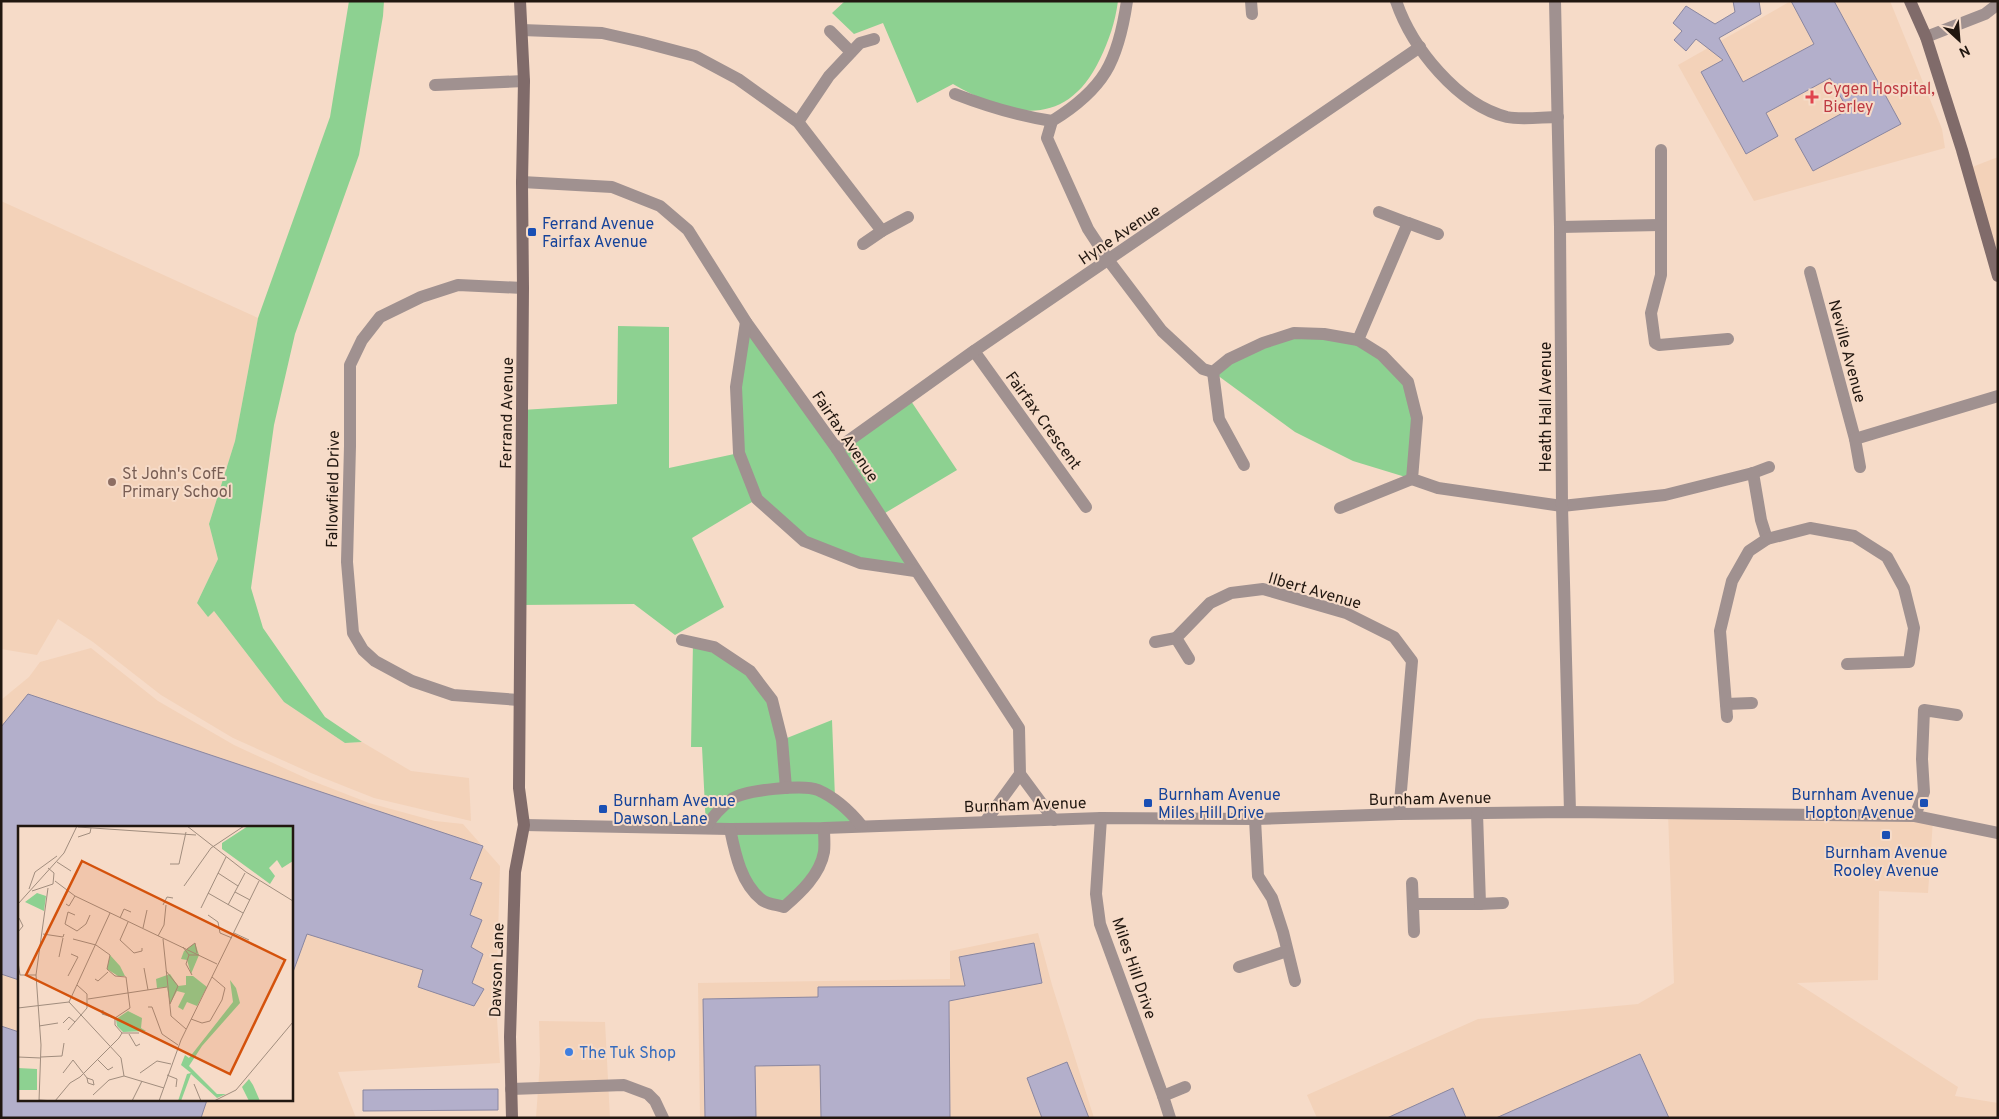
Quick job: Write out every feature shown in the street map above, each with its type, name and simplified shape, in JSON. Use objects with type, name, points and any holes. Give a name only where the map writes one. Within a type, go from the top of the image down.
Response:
[{"type":"street","name":"Ferrand Avenue","points":[[520,1],[524,81],[518,788],[524,824]]},
{"type":"street","points":[[955,94],[1032,118],[1052,121],[1077,106],[1094,89],[1108,70],[1117,46],[1127,1]]},
{"type":"street","points":[[1396,1],[1420,47],[1449,84],[1480,106],[1508,117],[1558,117]]},
{"type":"street","name":"Heath Hall Avenue","points":[[1555,1],[1560,227],[1562,506],[1570,812]]},
{"type":"street","points":[[1910,1],[1926,37],[1962,150],[1998,276]]},
{"type":"street","points":[[1926,37],[1985,14],[1998,4]]},
{"type":"street","points":[[522,30],[602,33],[695,56],[738,79],[798,122],[882,231]]},
{"type":"street","points":[[830,31],[851,52]]},
{"type":"street","points":[[798,122],[829,76],[860,43],[874,39]]},
{"type":"street","name":"Hyne Avenue","points":[[836,449],[974,351],[1109,261],[1420,47]]},
{"type":"street","points":[[435,85],[524,81]]},
{"type":"street","points":[[1052,121],[1047,138],[1088,229],[1109,261],[1162,331],[1203,369],[1213,372]]},
{"type":"street","points":[[1661,150],[1661,275],[1651,313],[1655,343],[1659,346],[1728,340]]},
{"type":"street","name":"Fairfax Avenue","points":[[522,182],[612,186],[660,206],[688,230],[746,322],[836,449],[1019,728],[1020,774]]},
{"type":"street","points":[[1379,212],[1438,234]]},
{"type":"street","points":[[863,244],[908,217]]},
{"type":"street","points":[[1358,340],[1408,223]]},
{"type":"street","points":[[1560,227],[1660,225]]},
{"type":"street","name":"Neville Avenue","points":[[1810,272],[1855,439],[1860,467]]},
{"type":"street","name":"Fallowfield Drive","points":[[519,700],[453,695],[412,681],[375,661],[363,650],[353,633],[346,562],[350,446],[350,365],[362,340],[380,317],[421,297],[458,285],[523,288]]},
{"type":"street","points":[[746,322],[736,387],[739,453],[757,498],[804,541],[860,563],[915,571]]},
{"type":"street","points":[[1213,372],[1229,359],[1264,343],[1294,333],[1324,334],[1358,340],[1382,355],[1408,382],[1417,418],[1412,479]]},
{"type":"street","name":"Fairfax Crescent","points":[[974,351],[1086,507]]},
{"type":"street","points":[[1213,372],[1220,419],[1244,465]]},
{"type":"street","points":[[1855,439],[1998,396]]},
{"type":"street","points":[[1340,508],[1412,479],[1438,488],[1562,506],[1665,495],[1753,473],[1769,467]]},
{"type":"street","points":[[1753,473],[1761,520],[1768,539]]},
{"type":"street","points":[[1727,717],[1720,631],[1732,581],[1749,551],[1768,539],[1810,528],[1854,536],[1887,557],[1904,588],[1914,628],[1911,667],[1847,664]]},
{"type":"street","name":"Ilbert Avenue","points":[[1176,638],[1210,603],[1231,593],[1263,590],[1346,613],[1394,636],[1412,662],[1399,814]]},
{"type":"street","points":[[1155,642],[1176,638],[1189,660]]},
{"type":"street","points":[[682,640],[714,647],[750,671],[772,700],[782,740],[786,788]]},
{"type":"street","points":[[1726,704],[1752,703]]},
{"type":"street","points":[[1915,816],[1924,792],[1922,760],[1924,710],[1957,715]]},
{"type":"street","points":[[986,822],[1020,774],[1054,820]]},
{"type":"street","points":[[706,827],[713,816],[733,798],[759,791],[786,788],[816,789],[835,798],[862,826]]},
{"type":"street","name":"Burnham Avenue","points":[[524,824],[730,829],[824,828],[1100,818],[1255,819],[1399,814],[1570,812],[1915,816],[1998,833]]},
{"type":"street","points":[[1477,813],[1480,904]]},
{"type":"street","name":"Miles Hill Drive","points":[[1100,818],[1096,894],[1100,924],[1170,1118]]},
{"type":"street","points":[[1255,819],[1258,876],[1272,898],[1295,981]]},
{"type":"street","name":"Dawson Lane","points":[[512,1118],[510,1037],[515,872],[524,824]]},
{"type":"street","points":[[730,829],[734,851],[744,879],[762,900],[784,907],[797,896],[814,875],[824,853],[824,828]]},
{"type":"street","points":[[1412,883],[1414,932]]},
{"type":"street","points":[[1413,904],[1503,903]]},
{"type":"street","points":[[1239,967],[1287,951]]},
{"type":"street","points":[[511,1089],[624,1084],[648,1094],[655,1101],[663,1118]]},
{"type":"street","points":[[1163,1096],[1184,1087]]},
{"type":"shaded area","name":"Cygen Hospital, Bierley","points":[[1791,1],[1890,1],[1942,129],[1945,148],[1754,201],[1678,65]]},
{"type":"shaded area","points":[[1998,157],[1998,244],[1989,247],[1967,169]]},
{"type":"shaded area","name":"St John's CofE Primary School","points":[[1,201],[258,318],[235,441],[209,524],[218,559],[197,603],[214,611],[284,702],[345,743],[362,742],[411,771],[469,778],[471,821],[374,798],[311,773],[233,738],[161,695],[93,642],[58,619],[37,655],[1,649]]},
{"type":"shaded area","points":[[91,648],[158,701],[234,745],[310,780],[369,803],[435,821],[463,824],[500,866],[496,1004],[500,1063],[338,1072],[356,1118],[1,1118],[1,700],[29,677],[40,662]]},
{"type":"shaded area","points":[[1668,813],[1933,820],[1928,893],[1879,891],[1878,980],[1797,983],[1958,1087],[1955,1096],[1998,1103],[1998,1118],[1317,1118],[1307,1095],[1478,1019],[1638,1004],[1674,983]]},
{"type":"shaded area","points":[[1038,933],[1052,985],[1094,1118],[700,1118],[698,983],[950,979],[950,951]]},
{"type":"shaded area","points":[[539,1021],[605,1022],[610,1118],[536,1118],[540,1062]]},
{"type":"green space","points":[[349,1],[384,1],[383,16],[359,155],[295,334],[274,425],[251,588],[263,628],[325,717],[362,742],[345,743],[284,702],[214,611],[208,617],[197,603],[218,559],[209,524],[235,441],[258,318],[330,117]]},
{"type":"green space","points":[[845,1],[1118,1],[1106,45],[1086,82],[1071,98],[1054,107],[1035,110],[1016,109],[995,104],[953,84],[917,103],[883,23],[854,34],[832,13]]},
{"type":"green space","points":[[746,322],[836,449],[909,398],[957,470],[880,516],[915,571],[860,563],[804,541],[757,499],[692,538],[724,607],[675,635],[634,604],[520,605],[522,410],[617,404],[618,326],[669,327],[669,468],[739,453],[736,387]]},
{"type":"green space","points":[[1294,333],[1358,340],[1408,382],[1417,418],[1412,479],[1353,461],[1295,432],[1213,372]]},
{"type":"green space","points":[[693,643],[750,671],[772,700],[782,740],[832,720],[835,798],[862,826],[824,828],[824,853],[784,907],[762,900],[744,879],[730,829],[706,827],[702,747],[691,747]]},
{"type":"building","points":[[1733,1],[1759,1],[1761,14],[1719,38],[1743,82],[1814,44],[1791,1],[1834,1],[1901,124],[1813,171],[1795,139],[1848,110],[1830,78],[1766,113],[1778,136],[1746,154],[1701,72],[1723,60],[1696,39],[1686,51],[1674,40],[1682,31],[1673,23],[1686,6],[1715,24],[1735,12]]},
{"type":"building","points":[[28,694],[483,846],[470,879],[482,883],[470,915],[482,920],[471,947],[483,954],[472,983],[484,989],[474,1006],[418,987],[423,970],[307,934],[292,972],[292,826],[18,826],[18,980],[1,974],[1,727]]},
{"type":"building","points":[[1034,943],[1042,983],[949,1001],[950,1118],[821,1118],[820,1065],[755,1066],[756,1117],[705,1118],[703,999],[818,997],[818,987],[965,986],[959,957]]},
{"type":"building","points":[[1,1026],[18,1032],[18,1102],[206,1102],[201,1118],[1,1118]]},
{"type":"building","points":[[1640,1054],[1669,1118],[1496,1118]]},
{"type":"building","points":[[1067,1062],[1089,1118],[1042,1118],[1027,1078]]},
{"type":"building","points":[[1453,1088],[1466,1118],[1387,1118]]},
{"type":"building","points":[[498,1089],[498,1110],[363,1111],[363,1090]]},
{"type":"place","name":"Cygen Hospital, Bierley","points":[[1812,97]]},
{"type":"place","name":"Ferrand Avenue Fairfax Avenue","points":[[532,232]]},
{"type":"place","name":"St John's CofE Primary School","points":[[112,482]]},
{"type":"place","name":"Burnham Avenue Miles Hill Drive","points":[[1148,803]]},
{"type":"place","name":"Burnham Avenue Hopton Avenue","points":[[1924,803]]},
{"type":"place","name":"Burnham Avenue Dawson Lane","points":[[603,809]]},
{"type":"place","name":"Burnham Avenue Rooley Avenue","points":[[1886,835]]},
{"type":"place","name":"The Tuk Shop","points":[[569,1052]]}]
